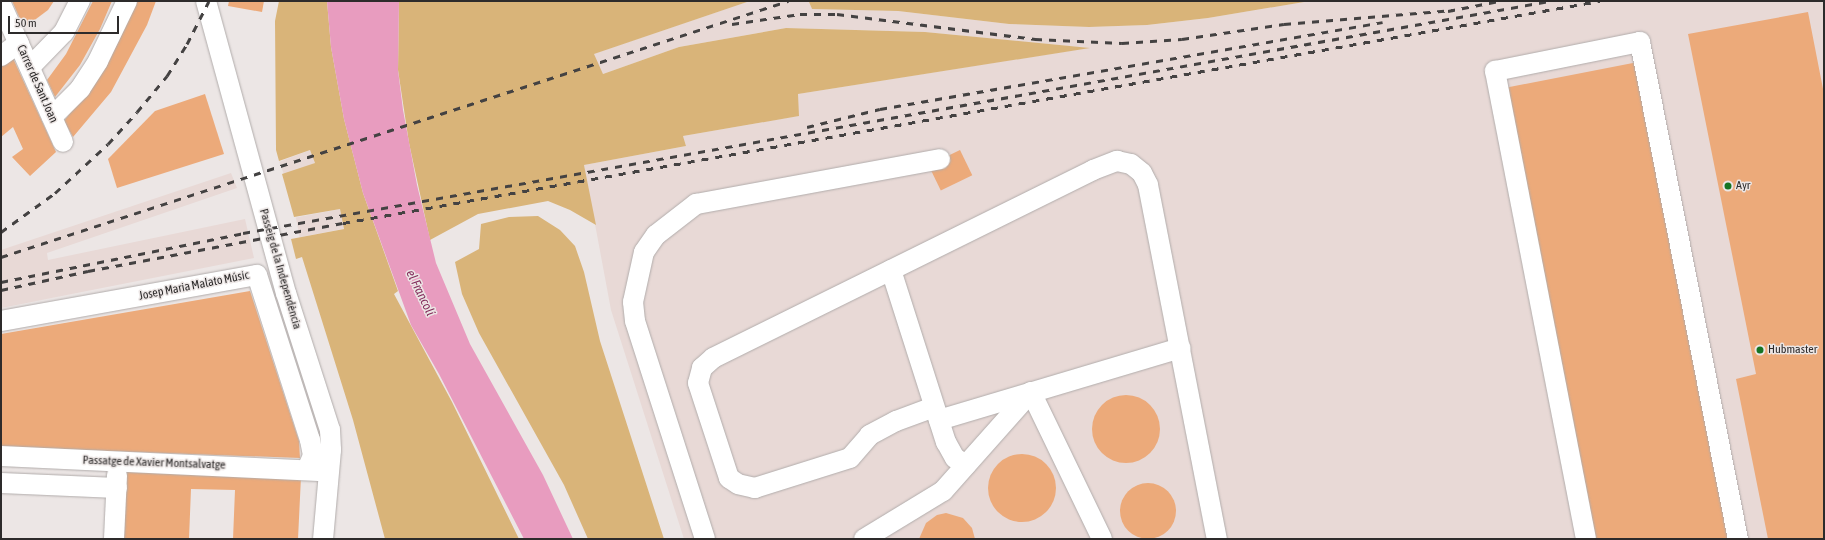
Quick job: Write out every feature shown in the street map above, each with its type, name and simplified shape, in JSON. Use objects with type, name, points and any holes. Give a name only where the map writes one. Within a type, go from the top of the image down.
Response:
[{"type":"street","points":[[30,67],[64,32],[80,1]]},
{"type":"street","points":[[52,117],[80,89],[98,61],[127,1]]},
{"type":"street","name":"Passeig de la Independència","points":[[206,1],[286,293],[330,430],[329,471],[323,539]]},
{"type":"street","name":"Carrer de Sant Joan","points":[[1,4],[63,142]]},
{"type":"street","points":[[1586,539],[1495,71],[1640,42],[1738,539]]},
{"type":"street","points":[[1,56],[19,43]]},
{"type":"street","points":[[706,539],[635,321],[633,302],[644,252],[656,235],[696,204],[940,159]]},
{"type":"street","points":[[1180,348],[1031,392],[896,421],[870,435],[850,458],[755,488],[738,484],[729,478],[701,396],[698,382],[702,368],[713,358],[1093,170],[1117,161],[1130,164],[1142,173],[1148,185],[1180,348],[1217,539]]},
{"type":"street","points":[[891,270],[946,442],[955,458],[966,465]]},
{"type":"street","name":"Josep Maria Malato Músic","points":[[1,321],[257,274],[310,440],[313,456],[307,469]]},
{"type":"street","points":[[864,539],[943,491],[1031,392]]},
{"type":"street","points":[[1031,392],[1102,539]]},
{"type":"street","points":[[1,456],[1,464]]},
{"type":"street","name":"Passatge de Xavier Montsalvatge","points":[[1,456],[329,471]]},
{"type":"street","points":[[114,539],[118,461]]},
{"type":"street","points":[[1,483],[117,488]]},
{"type":"shaded area","points":[[279,1],[327,1],[331,47],[344,119],[363,193],[398,291],[394,294],[452,402],[519,539],[385,539],[353,420],[302,257],[296,259],[291,239],[344,229],[340,209],[294,217],[282,174],[315,163],[310,150],[279,161],[276,150],[275,21]]},
{"type":"shaded area","points":[[399,1],[750,1],[594,54],[603,74],[679,47],[786,28],[925,32],[1090,48],[798,94],[799,116],[683,136],[686,146],[584,165],[596,225],[570,210],[548,201],[478,214],[430,240],[409,143],[398,70]]},
{"type":"shaded area","points":[[750,1],[813,1],[809,2],[812,9],[898,11],[1009,24],[1089,27],[1147,25],[1208,18],[1310,1],[1824,1],[1824,539],[684,539],[611,310],[584,165],[686,146],[683,136],[798,116],[798,94],[1088,48],[925,32],[786,28],[679,47],[603,74],[593,54]]},
{"type":"shaded area","points":[[1310,1],[1208,18],[1147,25],[1089,27],[1009,24],[898,11],[812,9],[809,2]]},
{"type":"shaded area","points":[[310,150],[315,163],[284,175],[279,162]]},
{"type":"shaded area","points":[[231,173],[237,188],[47,253],[48,260],[245,219],[254,258],[1,308],[1,250]]},
{"type":"shaded area","points":[[340,209],[344,229],[300,237],[296,218]]},
{"type":"shaded area","points":[[538,216],[560,230],[575,246],[584,272],[600,341],[664,539],[588,539],[564,485],[479,333],[462,294],[455,262],[479,249],[481,224],[509,217]]},
{"type":"water","name":"el Francolí","points":[[327,1],[399,1],[398,70],[403,110],[417,185],[436,263],[470,344],[543,475],[573,539],[524,539],[439,374],[411,325],[363,193],[344,119],[331,47]]},
{"type":"building","points":[[12,1],[54,1],[48,10],[24,28]]},
{"type":"building","points":[[93,1],[112,1],[100,29],[80,65],[55,97],[47,80],[66,54]]},
{"type":"building","points":[[136,1],[156,1],[147,25],[111,92],[73,137],[64,121],[100,74],[119,41]]},
{"type":"building","points":[[229,1],[264,1],[262,12],[228,6]]},
{"type":"building","points":[[1808,12],[1824,94],[1824,539],[1768,539],[1736,379],[1756,374],[1688,34]]},
{"type":"building","points":[[12,56],[56,152],[30,176],[12,157],[23,149],[13,127],[1,137],[1,64]]},
{"type":"building","points":[[1638,62],[1731,539],[1588,539],[1501,89]]},
{"type":"building","points":[[205,94],[224,154],[117,188],[108,159],[155,111]]},
{"type":"building","points":[[960,150],[972,175],[941,191],[929,165]]},
{"type":"building","points":[[250,291],[299,441],[300,458],[1,447],[1,334]]},
{"type":"building","points":[[1126,395],[1139,398],[1150,405],[1157,416],[1160,429],[1157,442],[1150,453],[1139,460],[1126,463],[1113,460],[1102,453],[1095,442],[1092,429],[1095,416],[1102,405],[1113,398]]},
{"type":"building","points":[[1022,454],[1035,457],[1046,464],[1053,475],[1056,488],[1053,501],[1046,512],[1035,519],[1022,522],[1009,519],[998,512],[991,501],[988,488],[991,475],[998,464],[1009,457]]},
{"type":"building","points":[[126,470],[301,477],[298,539],[233,539],[235,490],[191,489],[189,539],[123,539]]},
{"type":"building","points":[[1148,483],[1159,485],[1168,491],[1174,500],[1176,511],[1174,522],[1168,531],[1159,537],[1148,539],[1137,537],[1128,531],[1122,522],[1120,511],[1122,500],[1128,491],[1137,485]]},
{"type":"building","points":[[946,513],[963,518],[972,528],[975,539],[919,539],[926,523],[937,515]]},
{"type":"railway","points":[[1,232],[55,193],[108,144],[137,112],[167,76],[187,44],[209,1]]},
{"type":"railway","points":[[1,257],[788,1]]},
{"type":"railway","points":[[1448,11],[1499,1]]},
{"type":"railway","points":[[1,282],[243,233],[1550,1]]},
{"type":"railway","points":[[1,290],[88,271],[343,223],[1600,1]]},
{"type":"railway","points":[[732,24],[800,14],[837,14],[1035,39],[1122,43],[1182,39],[1284,24],[1453,10]]},
{"type":"railway","points":[[807,127],[880,109],[1383,22]]},
{"type":"place","name":"Ayr","points":[[1728,186]]},
{"type":"place","name":"Hubmaster","points":[[1760,350]]}]
